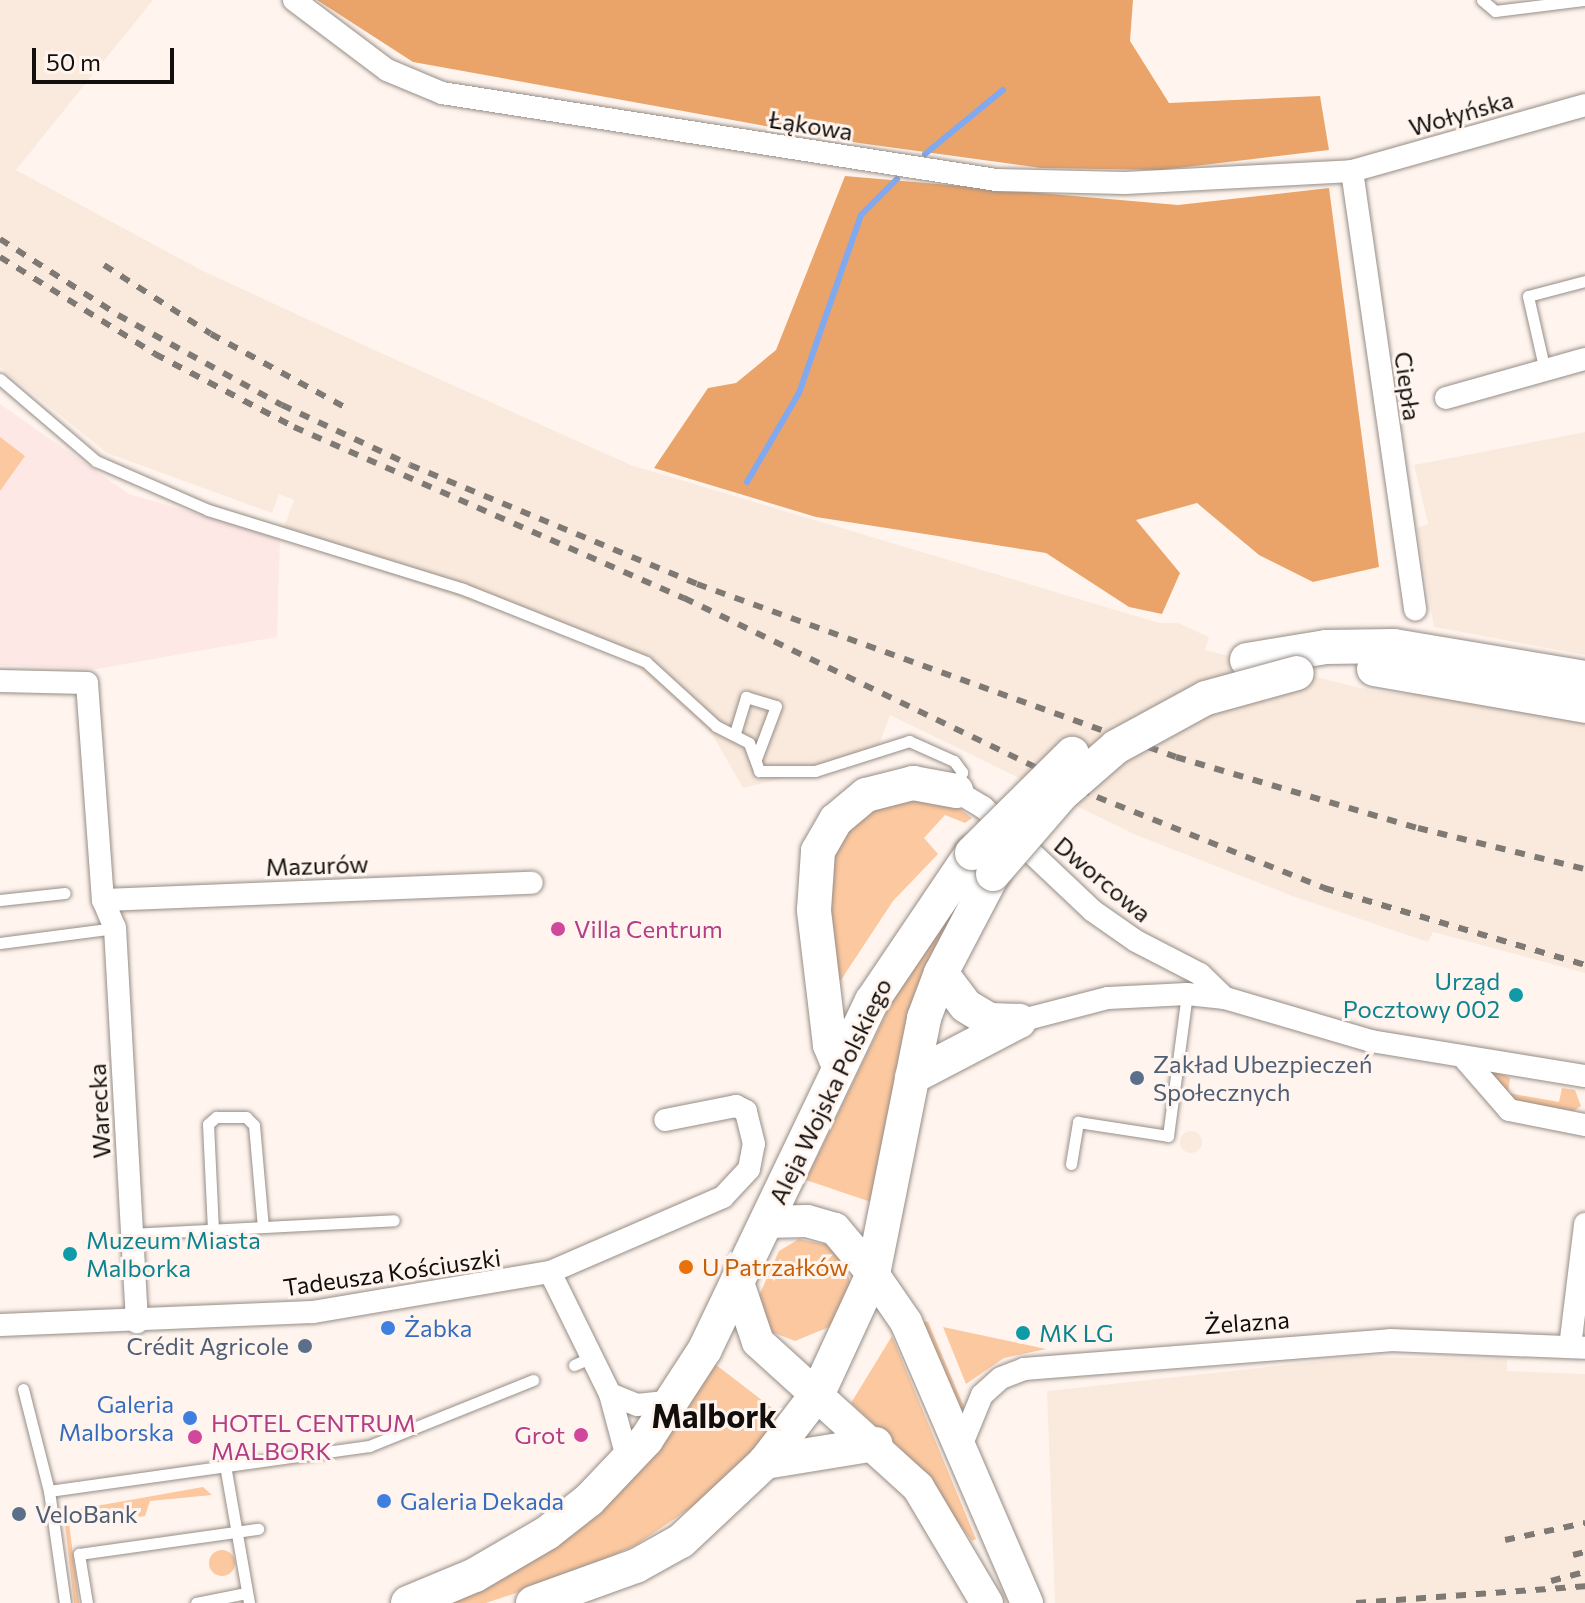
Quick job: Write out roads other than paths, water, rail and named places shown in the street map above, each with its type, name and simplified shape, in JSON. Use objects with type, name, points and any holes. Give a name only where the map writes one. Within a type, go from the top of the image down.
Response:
[{"type":"main road","name":"Aleja Wojska Polskiego","points":[[533,1603],[636,1566],[681,1541],[765,1462],[818,1393],[873,1274],[924,1018],[983,863],[1039,784],[1122,717],[1176,686],[1247,660],[1326,647],[1394,646],[1585,678]]},
{"type":"main road","name":"Aleja Wojska Polskiego","points":[[408,1603],[475,1575],[547,1533],[628,1461],[673,1401],[705,1349],[838,1064],[896,959],[983,863],[1116,747],[1206,698],[1297,673],[1403,671],[1585,706]]},
{"type":"main road","points":[[838,1064],[830,1045],[814,910],[818,851],[836,820],[866,795],[913,783],[956,791]]},
{"type":"main road","points":[[941,973],[966,1006],[989,1020],[1019,1021]]},
{"type":"main road","points":[[912,1077],[1019,1021]]},
{"type":"main road","points":[[766,1222],[807,1221],[835,1229],[873,1274],[906,1322],[1027,1603]]},
{"type":"main road","points":[[737,1280],[750,1326],[773,1355],[876,1444],[938,1514],[987,1603]]},
{"type":"main road","points":[[765,1462],[876,1444]]},
{"type":"street","name":"Łąkowa","points":[[294,0],[387,70],[467,99],[996,180],[1125,183],[1352,171]]},
{"type":"street","name":"Wołyńska","points":[[1352,171],[1585,105]]},
{"type":"street","name":"Ciepła","points":[[1352,171],[1415,609]]},
{"type":"street","points":[[1446,398],[1585,359]]},
{"type":"street","name":"Warecka","points":[[0,681],[87,683],[103,900],[115,928],[137,1322]]},
{"type":"street","name":"Dworcowa","points":[[956,791],[983,807],[1093,911],[1136,941],[1200,974],[1225,998]]},
{"type":"street","name":"Mazurów","points":[[103,900],[532,883]]},
{"type":"street","name":"Dworcowa","points":[[1019,1021],[1108,998],[1187,994],[1225,998],[1371,1041],[1585,1076]]},
{"type":"street","points":[[1463,1057],[1509,1110],[1585,1125]]},
{"type":"street","name":"Tadeusza Kościuszki","points":[[0,1325],[137,1322],[337,1310],[550,1272],[737,1186],[754,1157],[746,1111],[736,1106],[665,1120]]},
{"type":"street","points":[[1578,1348],[1585,1224]]},
{"type":"street","points":[[550,1272],[583,1361],[610,1394],[628,1461]]},
{"type":"street","name":"Żelazna","points":[[959,1451],[982,1395],[1001,1378],[1024,1369],[1125,1357],[1390,1340],[1578,1348]]},
{"type":"street","points":[[610,1394],[637,1405],[673,1401]]},
{"type":"lane","points":[[1482,0],[1495,11],[1585,0]]},
{"type":"lane","points":[[1545,371],[1528,296],[1585,281]]},
{"type":"lane","points":[[0,379],[96,461],[208,510],[463,589],[605,643],[646,662],[716,726],[735,733],[749,743],[759,771],[815,771],[909,741],[954,761],[962,772],[956,791]]},
{"type":"lane","points":[[735,733],[746,697],[776,706],[756,759]]},
{"type":"lane","points":[[0,900],[65,893]]},
{"type":"lane","points":[[0,943],[115,928]]},
{"type":"lane","points":[[1071,1164],[1078,1122],[1168,1136],[1187,994]]},
{"type":"lane","points":[[213,1230],[208,1124],[216,1117],[246,1117],[254,1125],[263,1227]]},
{"type":"lane","points":[[131,1234],[394,1220]]},
{"type":"lane","points":[[49,1491],[369,1446],[533,1380]]},
{"type":"lane","points":[[23,1389],[49,1491],[65,1603]]},
{"type":"lane","points":[[196,1603],[248,1598],[225,1465]]},
{"type":"lane","points":[[87,1603],[79,1554],[258,1529]]},
{"type":"waterway","points":[[925,154],[1003,90]]},
{"type":"waterway","points":[[747,482],[799,393],[861,215],[897,179]]},
{"type":"railway","points":[[0,239],[118,315],[282,405],[410,465],[697,584],[1176,757],[1418,828],[1585,869]]},
{"type":"railway","points":[[0,257],[155,354],[294,427],[684,598],[1097,797],[1324,888],[1585,965]]},
{"type":"railway","points":[[104,265],[211,334],[346,408]]},
{"type":"railway","points":[[1505,1540],[1585,1523]]},
{"type":"railway","points":[[1573,1555],[1585,1552]]},
{"type":"railway","points":[[1551,1581],[1585,1572]]},
{"type":"railway","points":[[1356,1603],[1585,1586]]},
{"type":"place","name":"Villa Centrum","points":[[558,929]]},
{"type":"place","name":"Urząd Pocztowy 002","points":[[1516,995]]},
{"type":"place","name":"Zakład Ubezpieczeń Społecznych","points":[[1137,1078]]},
{"type":"place","name":"Muzeum Miasta Malborka","points":[[70,1254]]},
{"type":"place","name":"U Patrzałków","points":[[686,1267]]},
{"type":"place","name":"Żabka","points":[[388,1328]]},
{"type":"place","name":"MK LG","points":[[1023,1333]]},
{"type":"place","name":"Crédit Agricole","points":[[305,1346]]},
{"type":"place","name":"Galeria Malborska","points":[[190,1418]]},
{"type":"place","name":"Grot","points":[[581,1435]]},
{"type":"place","name":"HOTEL CENTRUM MALBORK","points":[[195,1437]]},
{"type":"place","name":"Galeria Dekada","points":[[384,1501]]},
{"type":"place","name":"VeloBank","points":[[19,1514]]},
{"type":"district","name":"Malbork","points":[[714,1415]]}]
